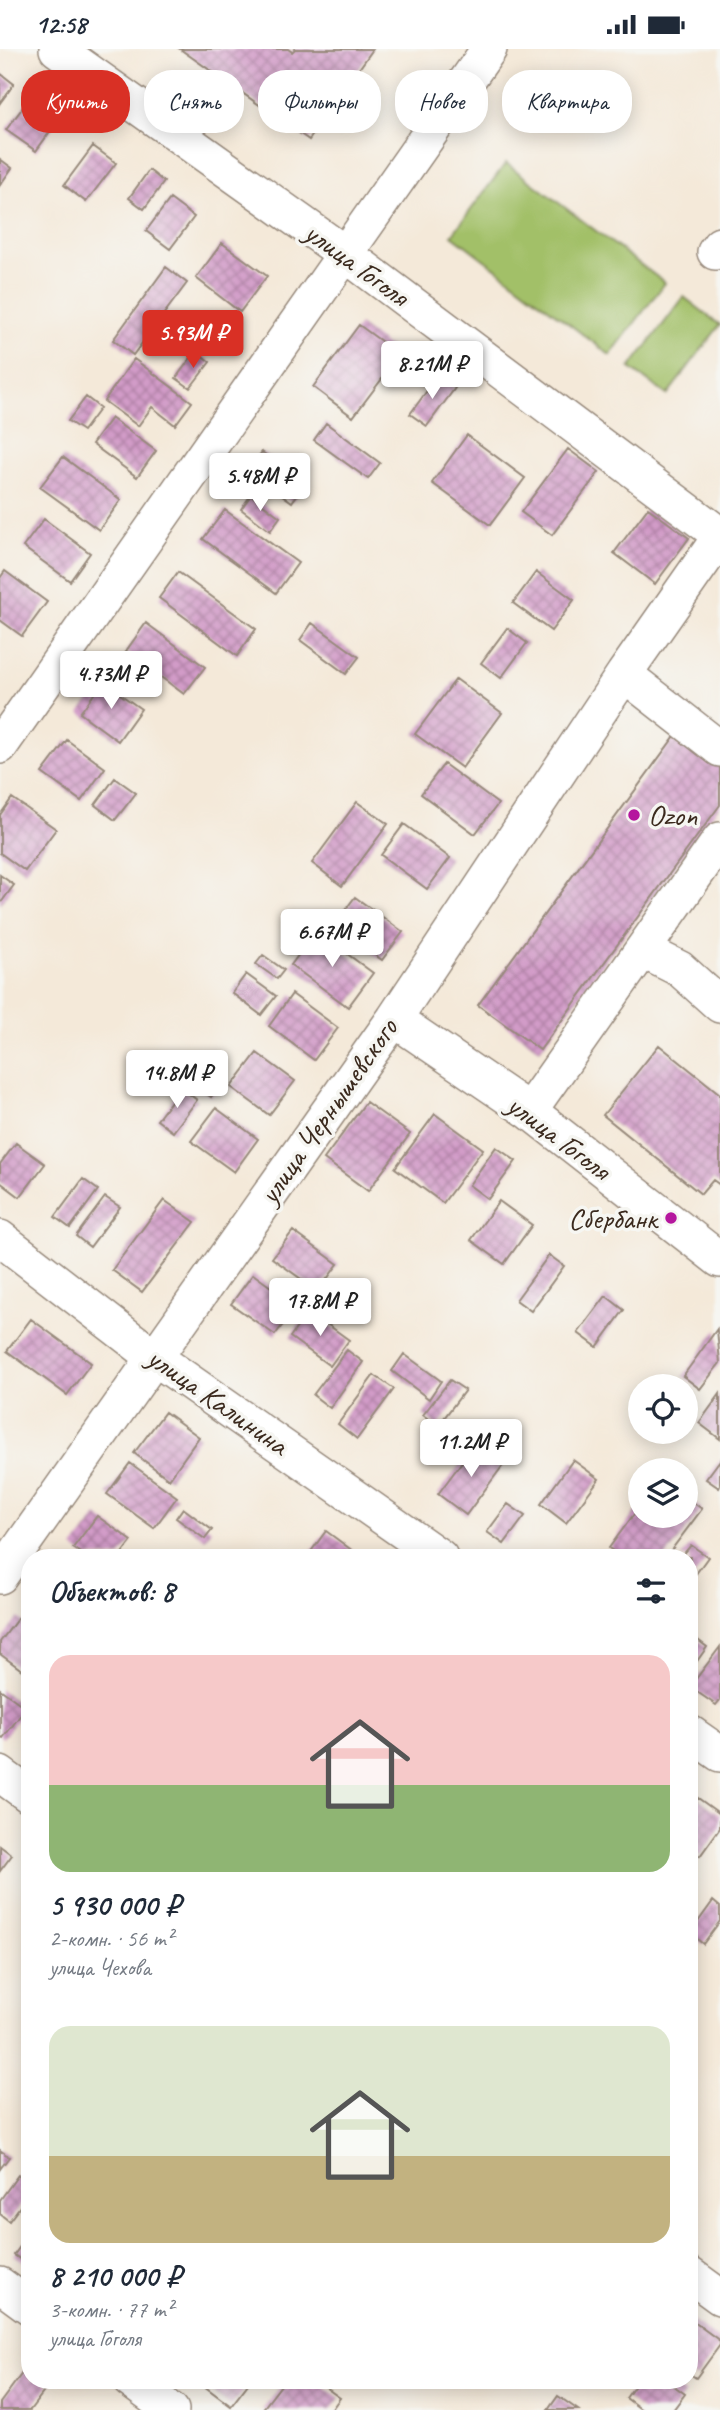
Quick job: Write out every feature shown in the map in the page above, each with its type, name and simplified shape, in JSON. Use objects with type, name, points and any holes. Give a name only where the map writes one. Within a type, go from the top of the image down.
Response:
[{"type":"street","name":"улица Гоголя","points":[[57,49],[344,253],[720,536]]},
{"type":"street","points":[[0,746],[489,49]]},
{"type":"street","name":"улица Чернышевского","points":[[0,1576],[394,1019],[624,674],[720,536]]},
{"type":"street","points":[[624,674],[720,749]]},
{"type":"street","points":[[529,1111],[720,840]]},
{"type":"street","points":[[644,951],[680,969],[720,1005]]},
{"type":"street","name":"улица Гоголя","points":[[394,1019],[529,1111],[720,1261]]},
{"type":"street","name":"улица Калинина","points":[[0,1238],[154,1357],[429,1549]]},
{"type":"street","points":[[698,1739],[720,1754]]},
{"type":"street","points":[[0,1774],[21,1789]]},
{"type":"street","points":[[698,2280],[720,2297]]},
{"type":"street","points":[[0,2285],[21,2300]]},
{"type":"street","points":[[142,2389],[171,2410]]},
{"type":"green space","points":[[506,163],[665,283],[610,355],[452,235]]},
{"type":"green space","points":[[684,297],[720,325],[667,395],[630,368]]},
{"type":"building","points":[[180,49],[288,49],[292,52],[295,49],[373,49],[358,70],[258,70],[258,104],[244,94],[244,70],[210,70]]},
{"type":"building","points":[[0,73],[14,84],[0,103]]},
{"type":"building","points":[[21,110],[21,133],[49,133],[36,151],[6,130]]},
{"type":"building","points":[[299,133],[314,133],[309,140]]},
{"type":"building","points":[[93,146],[116,163],[86,202],[64,185]]},
{"type":"building","points":[[0,159],[12,168],[0,185]]},
{"type":"building","points":[[149,170],[164,182],[144,209],[129,198]]},
{"type":"building","points":[[170,199],[194,217],[170,249],[146,231]]},
{"type":"building","points":[[222,243],[267,276],[240,312],[196,278]]},
{"type":"building","points":[[166,267],[187,283],[133,355],[113,340]]},
{"type":"building","points":[[359,325],[400,355],[353,417],[313,387]]},
{"type":"building","points":[[196,351],[210,362],[190,388],[176,378]]},
{"type":"building","points":[[134,359],[192,402],[175,425],[152,407],[138,426],[104,401]]},
{"type":"building","points":[[438,376],[455,388],[427,426],[410,414]]},
{"type":"building","points":[[86,397],[100,408],[83,431],[68,421]]},
{"type":"building","points":[[111,418],[156,451],[137,477],[92,444]]},
{"type":"building","points":[[326,423],[380,463],[368,479],[314,440]]},
{"type":"building","points":[[467,435],[525,478],[490,525],[432,483]]},
{"type":"building","points":[[568,449],[599,472],[552,535],[521,512]]},
{"type":"building","points":[[262,452],[305,484],[292,502],[248,470]]},
{"type":"building","points":[[63,457],[121,500],[99,530],[40,487]]},
{"type":"building","points":[[251,495],[280,517],[270,531],[241,509]]},
{"type":"building","points":[[648,508],[689,538],[655,584],[614,553]]},
{"type":"building","points":[[225,510],[298,563],[276,593],[203,539]]},
{"type":"building","points":[[44,519],[90,553],[70,581],[23,547]]},
{"type":"building","points":[[5,571],[47,602],[22,636],[0,620],[0,578]]},
{"type":"building","points":[[178,572],[256,629],[237,656],[159,598]]},
{"type":"building","points":[[536,572],[574,600],[551,631],[513,603]]},
{"type":"building","points":[[146,623],[205,667],[184,694],[126,651]]},
{"type":"building","points":[[312,623],[359,657],[346,674],[300,640]]},
{"type":"building","points":[[507,628],[527,643],[501,678],[481,663]]},
{"type":"building","points":[[456,679],[502,713],[462,768],[415,734]]},
{"type":"building","points":[[103,682],[141,709],[118,741],[80,713]]},
{"type":"building","points":[[680,729],[720,758],[720,805],[540,1050],[478,1005]]},
{"type":"building","points":[[67,740],[105,768],[81,801],[42,773]]},
{"type":"building","points":[[444,764],[498,804],[475,834],[421,794]]},
{"type":"building","points":[[115,778],[136,793],[115,820],[95,805]]},
{"type":"building","points":[[12,798],[56,829],[25,871],[0,853],[0,815]]},
{"type":"building","points":[[357,802],[388,824],[342,886],[312,863]]},
{"type":"building","points":[[404,824],[450,858],[427,889],[381,855]]},
{"type":"building","points":[[0,875],[14,885],[0,904]]},
{"type":"building","points":[[355,897],[403,932],[382,960],[334,925]]},
{"type":"building","points":[[316,931],[373,973],[348,1007],[291,965]]},
{"type":"building","points":[[263,955],[284,970],[277,979],[256,964]]},
{"type":"building","points":[[246,974],[276,996],[261,1015],[232,993]]},
{"type":"building","points":[[292,994],[338,1028],[314,1060],[269,1026]]},
{"type":"building","points":[[659,1045],[720,1094],[720,1185],[713,1180],[701,1194],[603,1115]]},
{"type":"building","points":[[257,1053],[295,1081],[269,1115],[231,1087]]},
{"type":"building","points":[[183,1057],[220,1084],[211,1097],[173,1070]]},
{"type":"building","points":[[181,1088],[197,1100],[173,1132],[157,1120]]},
{"type":"building","points":[[366,1102],[410,1134],[368,1191],[324,1159]]},
{"type":"building","points":[[216,1108],[258,1139],[234,1172],[191,1141]]},
{"type":"building","points":[[435,1114],[483,1149],[443,1203],[395,1168]]},
{"type":"building","points":[[16,1143],[45,1164],[20,1197],[0,1182],[0,1164]]},
{"type":"building","points":[[496,1147],[516,1161],[488,1199],[469,1185]]},
{"type":"building","points":[[83,1179],[98,1190],[70,1228],[55,1217]]},
{"type":"building","points":[[105,1197],[120,1207],[90,1247],[76,1236]]},
{"type":"building","points":[[164,1200],[195,1222],[142,1292],[112,1270]]},
{"type":"building","points":[[499,1201],[532,1225],[504,1264],[471,1240]]},
{"type":"building","points":[[293,1231],[338,1264],[318,1291],[272,1258]]},
{"type":"building","points":[[549,1255],[564,1266],[531,1311],[516,1300]]},
{"type":"building","points":[[253,1274],[297,1306],[275,1335],[231,1304]]},
{"type":"building","points":[[606,1296],[624,1310],[597,1347],[578,1333]]},
{"type":"building","points":[[309,1311],[349,1340],[330,1366],[290,1337]]},
{"type":"building","points":[[31,1319],[91,1363],[67,1395],[7,1351]]},
{"type":"building","points":[[717,1329],[720,1363],[700,1389],[698,1374],[684,1374]]},
{"type":"building","points":[[347,1350],[363,1362],[330,1408],[313,1395]]},
{"type":"building","points":[[404,1354],[441,1381],[429,1399],[392,1371]]},
{"type":"building","points":[[374,1375],[394,1389],[357,1439],[338,1424]]},
{"type":"building","points":[[450,1380],[465,1390],[438,1426],[423,1415]]},
{"type":"building","points":[[720,1394],[720,1439],[699,1423]]},
{"type":"building","points":[[165,1412],[199,1437],[169,1479],[134,1453]]},
{"type":"building","points":[[476,1443],[504,1464],[466,1515],[438,1494]]},
{"type":"building","points":[[573,1460],[599,1479],[566,1523],[541,1504]]},
{"type":"building","points":[[720,1460],[720,1486],[719,1488],[706,1479]]},
{"type":"building","points":[[130,1463],[177,1497],[154,1528],[107,1494]]},
{"type":"building","points":[[508,1504],[525,1516],[504,1544],[487,1532]]},
{"type":"building","points":[[183,1508],[212,1530],[205,1539],[176,1518]]},
{"type":"building","points":[[97,1516],[132,1541],[126,1549],[73,1548]]},
{"type":"building","points":[[628,1522],[628,1528],[688,1528],[672,1549],[609,1548]]},
{"type":"building","points":[[326,1531],[350,1549],[313,1549]]},
{"type":"building","points":[[698,1550],[708,1557],[698,1571]]},
{"type":"building","points":[[18,1618],[21,1620],[21,1669],[0,1654],[0,1642]]},
{"type":"building","points":[[698,1640],[707,1647],[698,1660]]},
{"type":"building","points":[[720,1647],[720,1700],[716,1705],[698,1693],[698,1676]]},
{"type":"building","points":[[0,1689],[21,1704],[21,1715],[3,1738],[0,1736]]},
{"type":"building","points":[[698,1798],[720,1814],[720,1828],[700,1856]]},
{"type":"building","points":[[0,1846],[12,1855],[0,1871]]},
{"type":"building","points":[[713,1901],[720,1907],[720,1921],[703,1944],[698,1940],[698,1922]]},
{"type":"building","points":[[0,2150],[9,2157],[0,2169]]},
{"type":"building","points":[[18,2175],[21,2177],[21,2205],[9,2221],[0,2214],[0,2200]]},
{"type":"building","points":[[21,2245],[21,2260],[14,2255]]},
{"type":"building","points":[[698,2325],[720,2341],[720,2345],[698,2375]]},
{"type":"building","points":[[21,2375],[21,2389],[46,2389],[30,2410],[0,2410],[0,2403]]},
{"type":"building","points":[[208,2389],[244,2389],[231,2406]]},
{"type":"building","points":[[278,2389],[328,2389],[340,2398],[331,2410],[262,2410]]},
{"type":"building","points":[[632,2389],[678,2389],[685,2394],[673,2410],[642,2410],[626,2398]]},
{"type":"building","points":[[558,2396],[578,2410],[548,2410]]},
{"type":"place","name":"Ozon","points":[[634,815]]},
{"type":"place","name":"Сбербанк","points":[[671,1218]]}]
